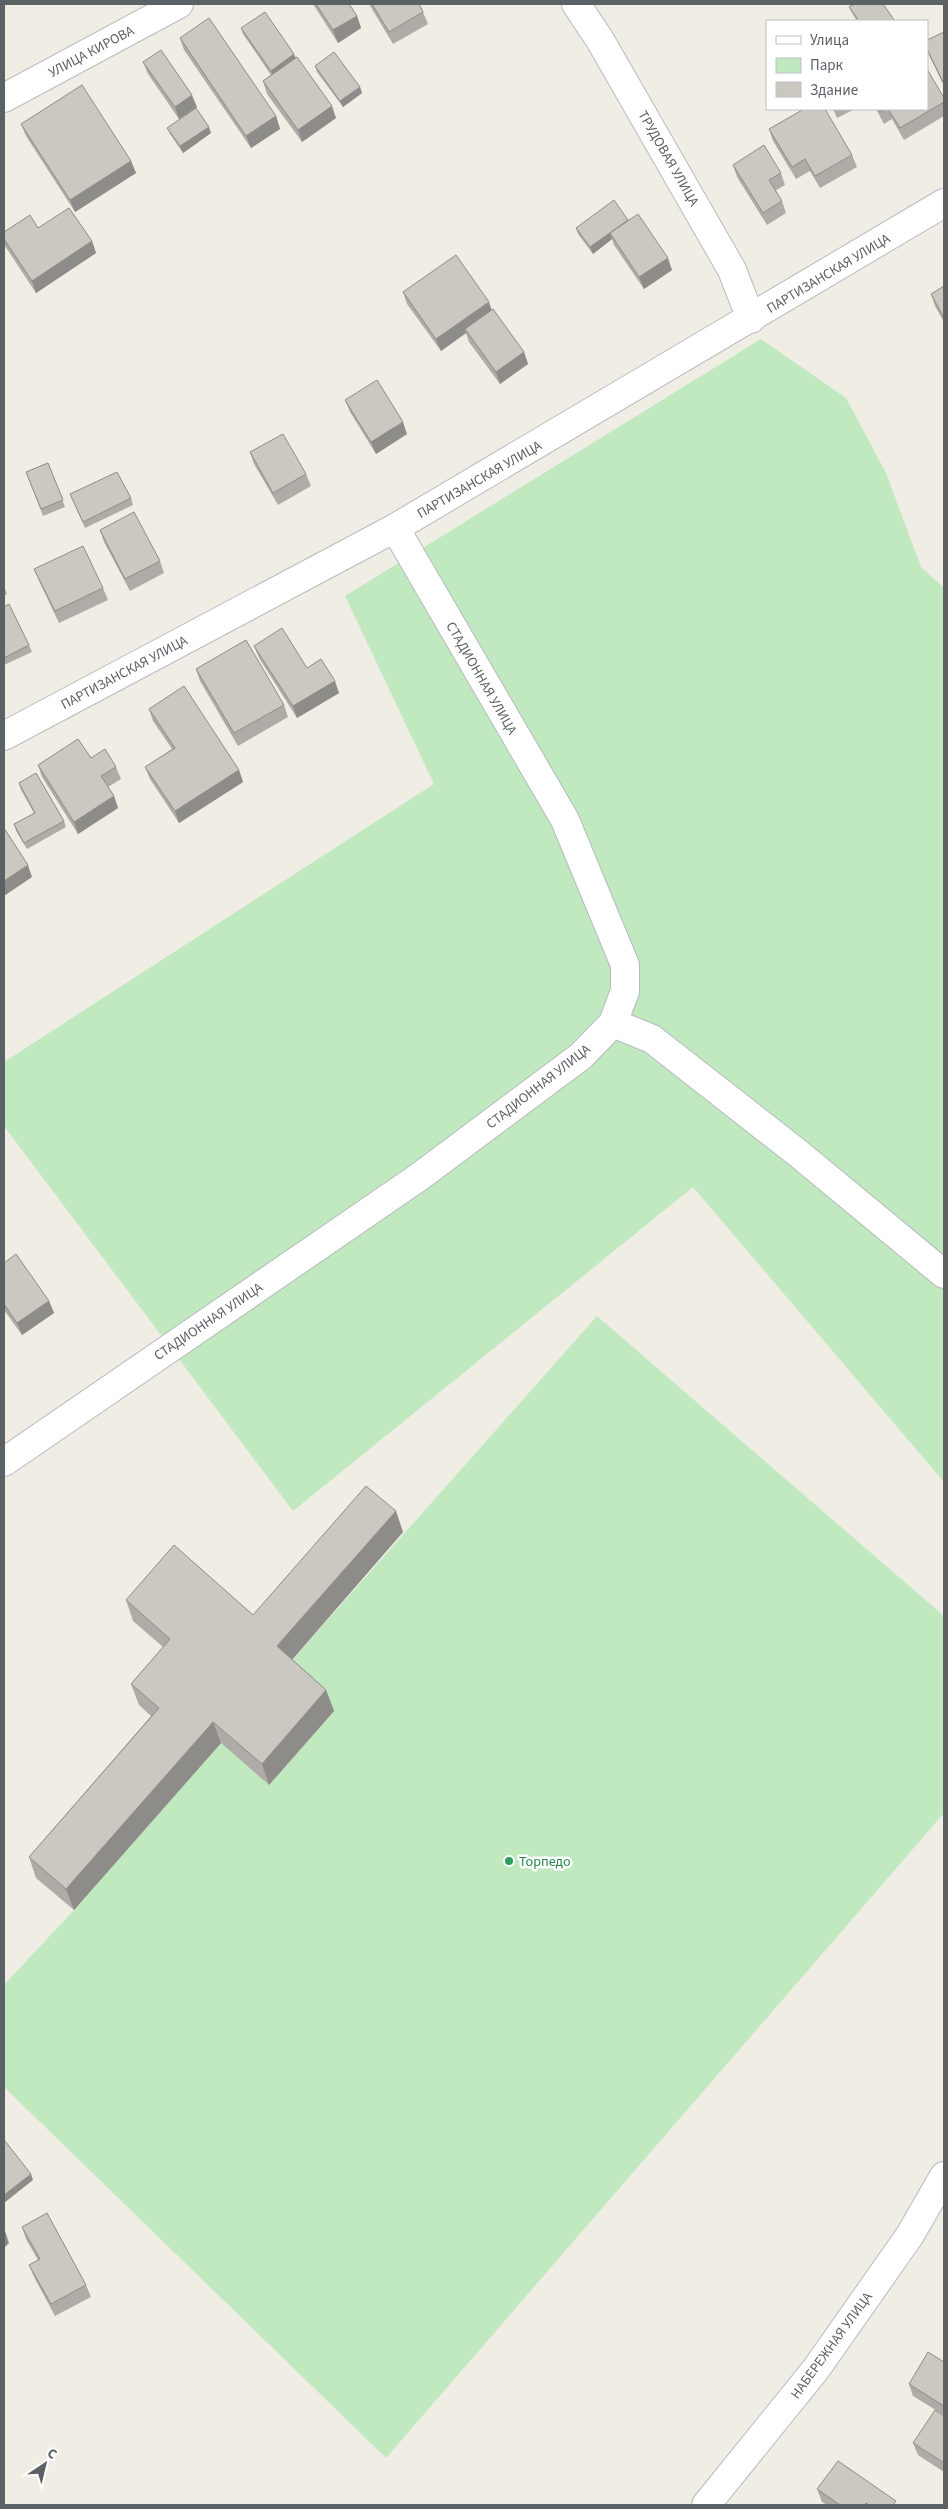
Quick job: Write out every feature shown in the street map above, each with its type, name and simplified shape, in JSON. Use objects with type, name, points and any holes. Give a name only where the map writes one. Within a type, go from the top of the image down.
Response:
[{"type":"street","name":"УЛИЦА КИРОВА","points":[[4,98],[179,4]]},
{"type":"street","name":"ТРУДОВАЯ УЛИЦА","points":[[576,4],[600,40],[728,261],[751,319]]},
{"type":"street","name":"ПАРТИЗАНСКАЯ УЛИЦА","points":[[4,736],[395,528],[751,319],[944,203]]},
{"type":"street","name":"СТАДИОННАЯ УЛИЦА","points":[[4,1462],[419,1177],[581,1056],[613,1023],[625,991],[625,966],[565,820],[395,528]]},
{"type":"street","points":[[613,1023],[652,1039],[799,1154],[944,1274]]},
{"type":"street","name":"НАБЕРЕЖНАЯ УЛИЦА","points":[[706,2505],[816,2370],[910,2236],[944,2176]]},
{"type":"green space","points":[[761,339],[846,398],[886,473],[921,567],[944,588],[944,1482],[693,1187],[293,1511],[4,1126],[4,1062],[434,784],[345,596]]},
{"type":"green space","name":"Торпедо","points":[[597,1316],[944,1616],[944,1813],[386,2458],[4,2087],[4,1985],[74,1910],[221,1743],[269,1785],[334,1711],[285,1668]]},
{"type":"building","points":[[316,4],[349,4],[357,16],[333,30]]},
{"type":"building","points":[[372,4],[419,4],[423,12],[389,32]]},
{"type":"building","points":[[854,4],[883,4],[894,20],[858,20],[849,7]]},
{"type":"building","points":[[265,12],[294,54],[271,71],[241,28]]},
{"type":"building","points":[[209,18],[276,116],[246,136],[180,38]]},
{"type":"building","points":[[944,32],[944,84],[928,51],[928,40]]},
{"type":"building","points":[[161,50],[192,95],[175,107],[143,62]]},
{"type":"building","points":[[334,52],[360,87],[340,101],[315,66]]},
{"type":"building","points":[[297,57],[332,106],[298,130],[263,81]]},
{"type":"building","points":[[928,71],[944,98],[944,102],[900,128],[889,110],[928,110]]},
{"type":"building","points":[[82,85],[131,161],[70,200],[21,124]]},
{"type":"building","points":[[196,108],[209,127],[180,146],[167,128]]},
{"type":"building","points":[[802,110],[826,110],[852,155],[815,176],[805,159],[792,167],[769,129]]},
{"type":"building","points":[[764,145],[781,173],[769,180],[782,201],[763,213],[733,165]]},
{"type":"building","points":[[614,200],[628,220],[590,247],[576,228]]},
{"type":"building","points":[[69,208],[92,241],[32,281],[4,239],[4,232],[30,215],[38,228]]},
{"type":"building","points":[[638,214],[668,258],[639,277],[610,233]]},
{"type":"building","points":[[456,255],[489,302],[436,339],[403,292]]},
{"type":"building","points":[[944,286],[944,318],[931,294]]},
{"type":"building","points":[[493,309],[524,352],[496,372],[465,329]]},
{"type":"building","points":[[377,380],[403,422],[371,442],[345,400]]},
{"type":"building","points":[[283,434],[306,474],[273,493],[250,452]]},
{"type":"building","points":[[48,463],[63,500],[41,509],[26,472]]},
{"type":"building","points":[[117,472],[131,498],[83,522],[70,494]]},
{"type":"building","points":[[134,512],[160,561],[125,579],[100,530]]},
{"type":"building","points":[[83,546],[103,588],[55,611],[34,569]]},
{"type":"building","points":[[9,604],[29,645],[4,658],[4,607]]},
{"type":"building","points":[[282,628],[307,668],[321,659],[335,681],[293,706],[254,646]]},
{"type":"building","points":[[246,640],[284,705],[234,733],[196,669]]},
{"type":"building","points":[[184,686],[239,770],[175,811],[145,767],[175,748],[149,709]]},
{"type":"building","points":[[78,739],[91,758],[105,749],[116,767],[101,776],[114,796],[74,822],[38,765]]},
{"type":"building","points":[[36,773],[64,821],[24,843],[14,824],[35,813],[19,783]]},
{"type":"building","points":[[4,828],[28,865],[4,881]]},
{"type":"building","points":[[16,1254],[49,1301],[17,1323],[4,1304],[4,1263]]},
{"type":"building","points":[[366,1486],[396,1511],[277,1646],[326,1690],[262,1764],[213,1722],[66,1889],[29,1857],[159,1708],[131,1684],[170,1639],[126,1600],[174,1545],[253,1615]]},
{"type":"building","points":[[4,2142],[31,2174],[4,2195]]},
{"type":"building","points":[[47,2213],[86,2285],[51,2304],[29,2265],[40,2259],[22,2227]]},
{"type":"building","points":[[928,2352],[944,2362],[944,2406],[909,2384]]},
{"type":"building","points":[[935,2410],[944,2416],[944,2463],[913,2443]]},
{"type":"building","points":[[838,2461],[896,2501],[893,2505],[869,2505],[866,2503],[865,2505],[840,2505],[817,2489]]},
{"type":"place","name":"Торпедо","points":[[509,1861]]}]
